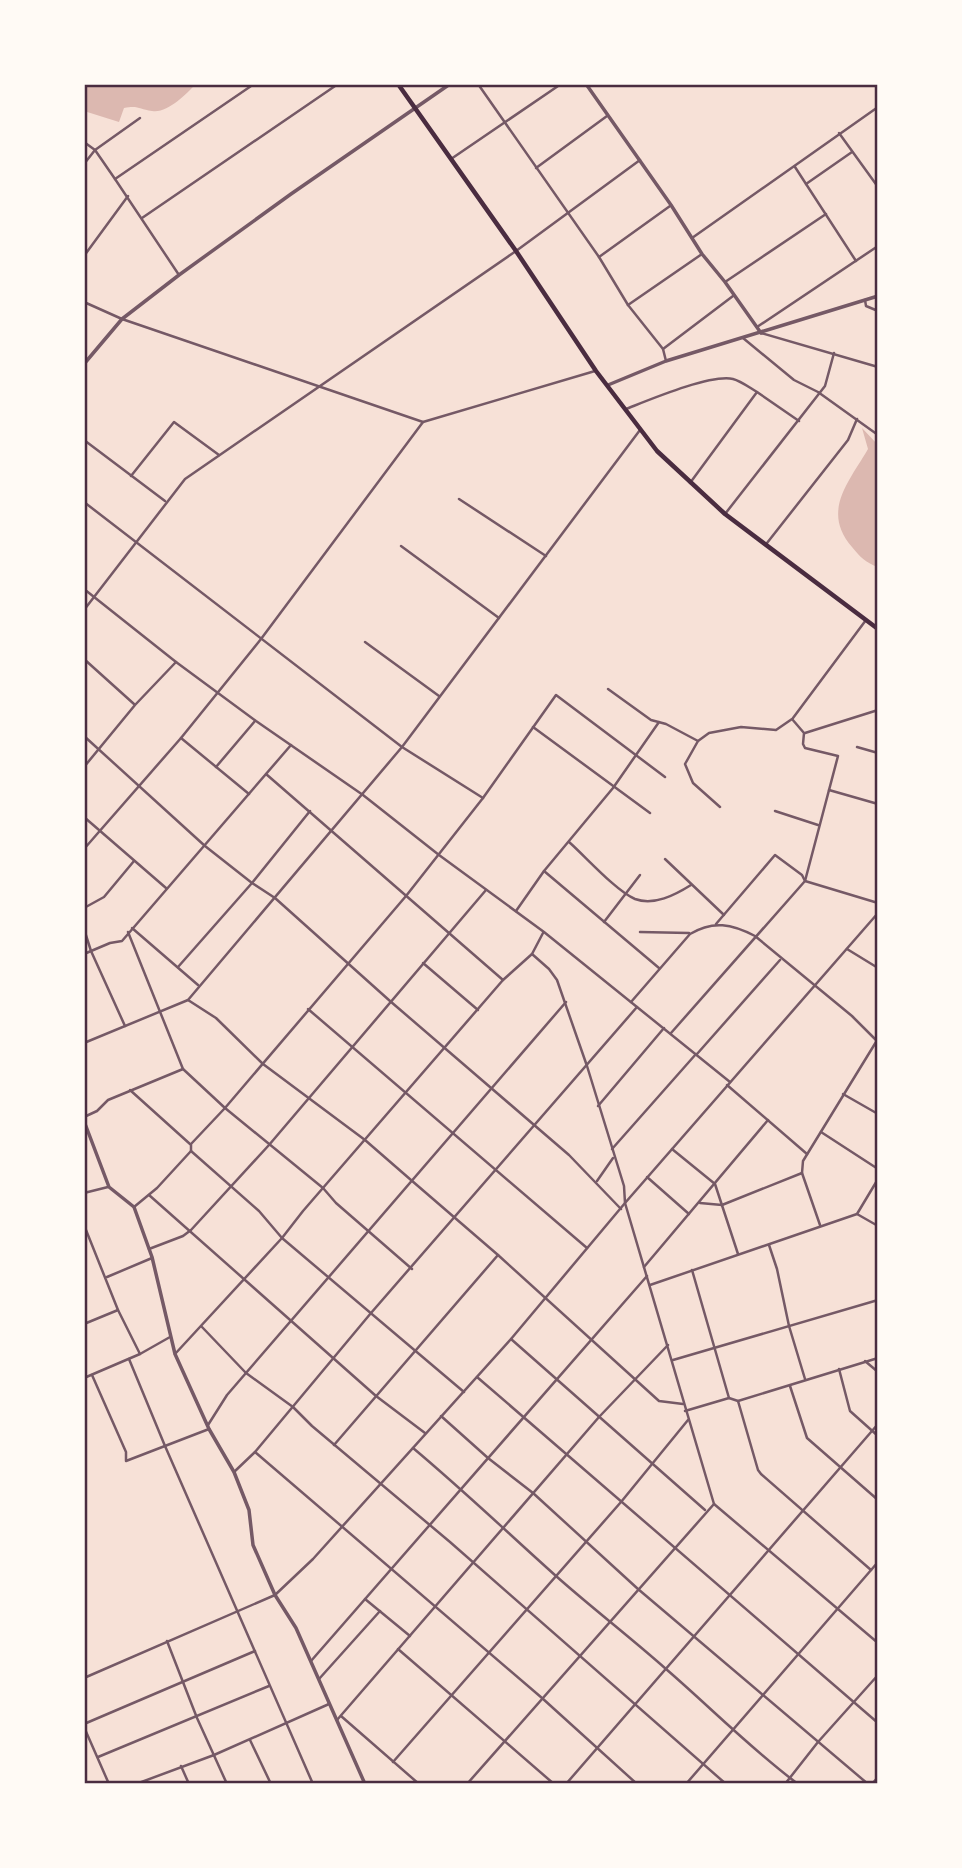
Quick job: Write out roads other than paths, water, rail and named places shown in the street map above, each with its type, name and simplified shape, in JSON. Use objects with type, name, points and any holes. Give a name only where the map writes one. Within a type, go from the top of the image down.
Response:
[{"type":"main road","points":[[398,84],[516,251],[596,371],[657,451],[725,514],[878,629]]},
{"type":"street","points":[[116,179],[254,84]]},
{"type":"street","points":[[142,218],[338,84]]},
{"type":"street","points":[[84,364],[122,319],[179,275],[450,84]]},
{"type":"street","points":[[478,84],[599,257],[628,305],[663,349],[666,361]]},
{"type":"street","points":[[452,159],[561,84]]},
{"type":"street","points":[[586,84],[702,254],[761,332],[878,367]]},
{"type":"street","points":[[692,238],[878,107]]},
{"type":"street","points":[[536,168],[608,116]]},
{"type":"street","points":[[84,163],[95,150],[140,118]]},
{"type":"street","points":[[839,133],[878,187]]},
{"type":"street","points":[[84,142],[95,150],[116,179],[179,275]]},
{"type":"street","points":[[806,184],[853,151]]},
{"type":"street","points":[[84,610],[185,479],[516,251],[640,160]]},
{"type":"street","points":[[795,167],[857,261]]},
{"type":"street","points":[[84,256],[128,196]]},
{"type":"street","points":[[599,257],[671,205]]},
{"type":"street","points":[[725,282],[826,214]]},
{"type":"street","points":[[757,327],[878,246]]},
{"type":"street","points":[[628,305],[702,254]]},
{"type":"street","points":[[663,349],[734,295]]},
{"type":"street","points":[[608,385],[666,361],[878,296]]},
{"type":"street","points":[[865,300],[866,306],[878,312]]},
{"type":"street","points":[[84,302],[122,319],[423,422],[596,371]]},
{"type":"street","points":[[743,338],[787,375],[818,392],[878,435]]},
{"type":"street","points":[[725,514],[825,386],[834,353]]},
{"type":"street","points":[[626,408],[694,384],[732,379],[800,421]]},
{"type":"street","points":[[690,483],[757,392]]},
{"type":"street","points":[[765,546],[848,440],[857,419]]},
{"type":"street","points":[[131,476],[173,422],[219,455]]},
{"type":"street","points":[[84,849],[181,738],[261,639],[423,422]]},
{"type":"street","points":[[84,1043],[188,1000],[402,747],[640,430]]},
{"type":"street","points":[[84,440],[166,501]]},
{"type":"street","points":[[459,499],[546,556]]},
{"type":"street","points":[[84,502],[402,747],[483,798]]},
{"type":"street","points":[[401,546],[499,618]]},
{"type":"street","points":[[84,589],[176,662],[363,795],[544,932],[697,1054],[807,1154]]},
{"type":"street","points":[[720,807],[694,783],[686,769],[686,758],[698,741],[709,733],[733,728],[776,730],[792,719],[866,620]]},
{"type":"street","points":[[365,642],[439,696]]},
{"type":"street","points":[[84,659],[135,705]]},
{"type":"street","points":[[84,767],[135,705],[176,662]]},
{"type":"street","points":[[608,689],[659,722],[698,741]]},
{"type":"street","points":[[134,1207],[191,1151],[191,1144],[407,896],[483,798],[556,695],[665,777]]},
{"type":"street","points":[[804,733],[878,710]]},
{"type":"street","points":[[670,1033],[805,881],[838,756],[805,748],[804,733],[792,719]]},
{"type":"street","points":[[216,767],[256,720]]},
{"type":"street","points":[[516,911],[544,871],[613,788],[659,722]]},
{"type":"street","points":[[533,727],[650,813]]},
{"type":"street","points":[[84,736],[205,846],[251,883],[275,898],[535,1125],[597,1181],[621,1209]]},
{"type":"street","points":[[181,738],[249,794]]},
{"type":"street","points":[[84,954],[122,941],[291,745]]},
{"type":"street","points":[[857,747],[878,753]]},
{"type":"street","points":[[266,775],[503,980]]},
{"type":"street","points":[[829,790],[878,804]]},
{"type":"street","points":[[178,967],[310,811]]},
{"type":"street","points":[[775,811],[819,825]]},
{"type":"street","points":[[84,817],[167,889]]},
{"type":"street","points":[[569,842],[636,900],[660,900],[691,885]]},
{"type":"street","points":[[716,924],[775,855],[802,875],[805,881],[878,903]]},
{"type":"street","points":[[665,859],[724,915]]},
{"type":"street","points":[[84,908],[104,897],[134,861]]},
{"type":"street","points":[[544,871],[660,969]]},
{"type":"street","points":[[604,922],[640,875]]},
{"type":"street","points":[[149,1249],[183,1236],[191,1230],[309,1098],[486,889]]},
{"type":"street","points":[[84,1678],[237,1609],[275,1595],[342,1528],[511,1339],[647,1177],[878,913]]},
{"type":"street","points":[[631,1002],[690,934],[716,924],[737,927],[755,936],[852,1016],[878,1041],[802,1166],[820,1225]]},
{"type":"street","points":[[132,928],[200,986]]},
{"type":"street","points":[[84,929],[91,951],[125,1026]]},
{"type":"street","points":[[128,932],[183,1069],[225,1108],[323,1188],[336,1203],[412,1269]]},
{"type":"street","points":[[175,1354],[282,1238],[503,980],[532,954],[544,932]]},
{"type":"street","points":[[640,932],[690,934]]},
{"type":"street","points":[[847,949],[878,968]]},
{"type":"street","points":[[532,954],[550,969],[566,1002],[624,1186],[625,1203],[714,1504],[878,1642]]},
{"type":"street","points":[[612,1149],[781,959]]},
{"type":"street","points":[[424,962],[478,1010]]},
{"type":"street","points":[[188,1000],[216,1017],[263,1064],[365,1140],[498,1255],[659,1401],[683,1404]]},
{"type":"street","points":[[92,1375],[126,1452],[126,1461],[209,1427],[226,1395],[566,1002]]},
{"type":"street","points":[[234,1472],[255,1452],[637,1007]]},
{"type":"street","points":[[308,1009],[587,1248]]},
{"type":"street","points":[[598,1106],[664,1028]]},
{"type":"street","points":[[183,1069],[108,1100],[84,1119],[109,1187],[134,1207],[152,1257],[175,1354],[209,1427],[234,1472],[249,1510],[253,1545],[275,1595],[296,1628],[365,1784]]},
{"type":"street","points":[[130,1090],[191,1144]]},
{"type":"street","points":[[844,1094],[878,1114]]},
{"type":"street","points":[[645,1267],[768,1120]]},
{"type":"street","points":[[821,1132],[878,1169]]},
{"type":"street","points":[[672,1149],[715,1184],[739,1255]]},
{"type":"street","points":[[191,1151],[259,1211],[282,1238],[464,1392]]},
{"type":"street","points":[[597,1181],[613,1157]]},
{"type":"street","points":[[700,1203],[722,1205],[802,1173]]},
{"type":"street","points":[[647,1177],[689,1214]]},
{"type":"street","points":[[650,1285],[857,1214],[878,1179]]},
{"type":"street","points":[[84,1193],[109,1187]]},
{"type":"street","points":[[149,1195],[191,1230],[290,1322],[376,1396],[426,1434]]},
{"type":"street","points":[[857,1214],[878,1226]]},
{"type":"street","points":[[84,1225],[118,1310],[140,1354]]},
{"type":"street","points":[[769,1245],[805,1379]]},
{"type":"street","points":[[334,1445],[498,1255]]},
{"type":"street","points":[[107,1278],[152,1257]]},
{"type":"street","points":[[692,1270],[729,1398]]},
{"type":"street","points":[[311,1661],[647,1276]]},
{"type":"street","points":[[673,1360],[878,1300]]},
{"type":"street","points":[[84,1324],[118,1310]]},
{"type":"street","points":[[202,1327],[246,1373],[293,1406],[334,1445],[726,1784]]},
{"type":"street","points":[[84,1378],[140,1354],[170,1337]]},
{"type":"street","points":[[511,1339],[706,1511]]},
{"type":"street","points":[[337,1720],[599,1417],[667,1345]]},
{"type":"street","points":[[685,1411],[729,1398],[738,1401],[878,1357]]},
{"type":"street","points":[[129,1359],[164,1446],[313,1784]]},
{"type":"street","points":[[865,1362],[878,1372]]},
{"type":"street","points":[[839,1369],[850,1411],[878,1436]]},
{"type":"street","points":[[477,1377],[878,1723]]},
{"type":"street","points":[[790,1386],[807,1438],[878,1500]]},
{"type":"street","points":[[738,1401],[758,1470],[871,1570]]},
{"type":"street","points":[[441,1416],[818,1742],[870,1784],[878,1777]]},
{"type":"street","points":[[393,1762],[653,1465],[688,1420]]},
{"type":"street","points":[[566,1784],[878,1424]]},
{"type":"street","points":[[413,1448],[556,1576],[799,1784]]},
{"type":"street","points":[[255,1452],[542,1698],[637,1784]]},
{"type":"street","points":[[467,1784],[714,1504]]},
{"type":"street","points":[[686,1784],[878,1562]]},
{"type":"street","points":[[365,1599],[410,1636]]},
{"type":"street","points":[[319,1679],[380,1611]]},
{"type":"street","points":[[167,1641],[182,1683],[227,1784]]},
{"type":"street","points":[[398,1649],[554,1784]]},
{"type":"street","points":[[109,1784],[84,1725],[255,1651]]},
{"type":"street","points":[[785,1784],[818,1742],[878,1675]]},
{"type":"street","points":[[98,1758],[270,1686]]},
{"type":"street","points":[[136,1784],[214,1755],[330,1704]]},
{"type":"street","points":[[341,1716],[419,1784]]},
{"type":"street","points":[[250,1740],[271,1784]]},
{"type":"street","points":[[181,1766],[189,1784]]}]
